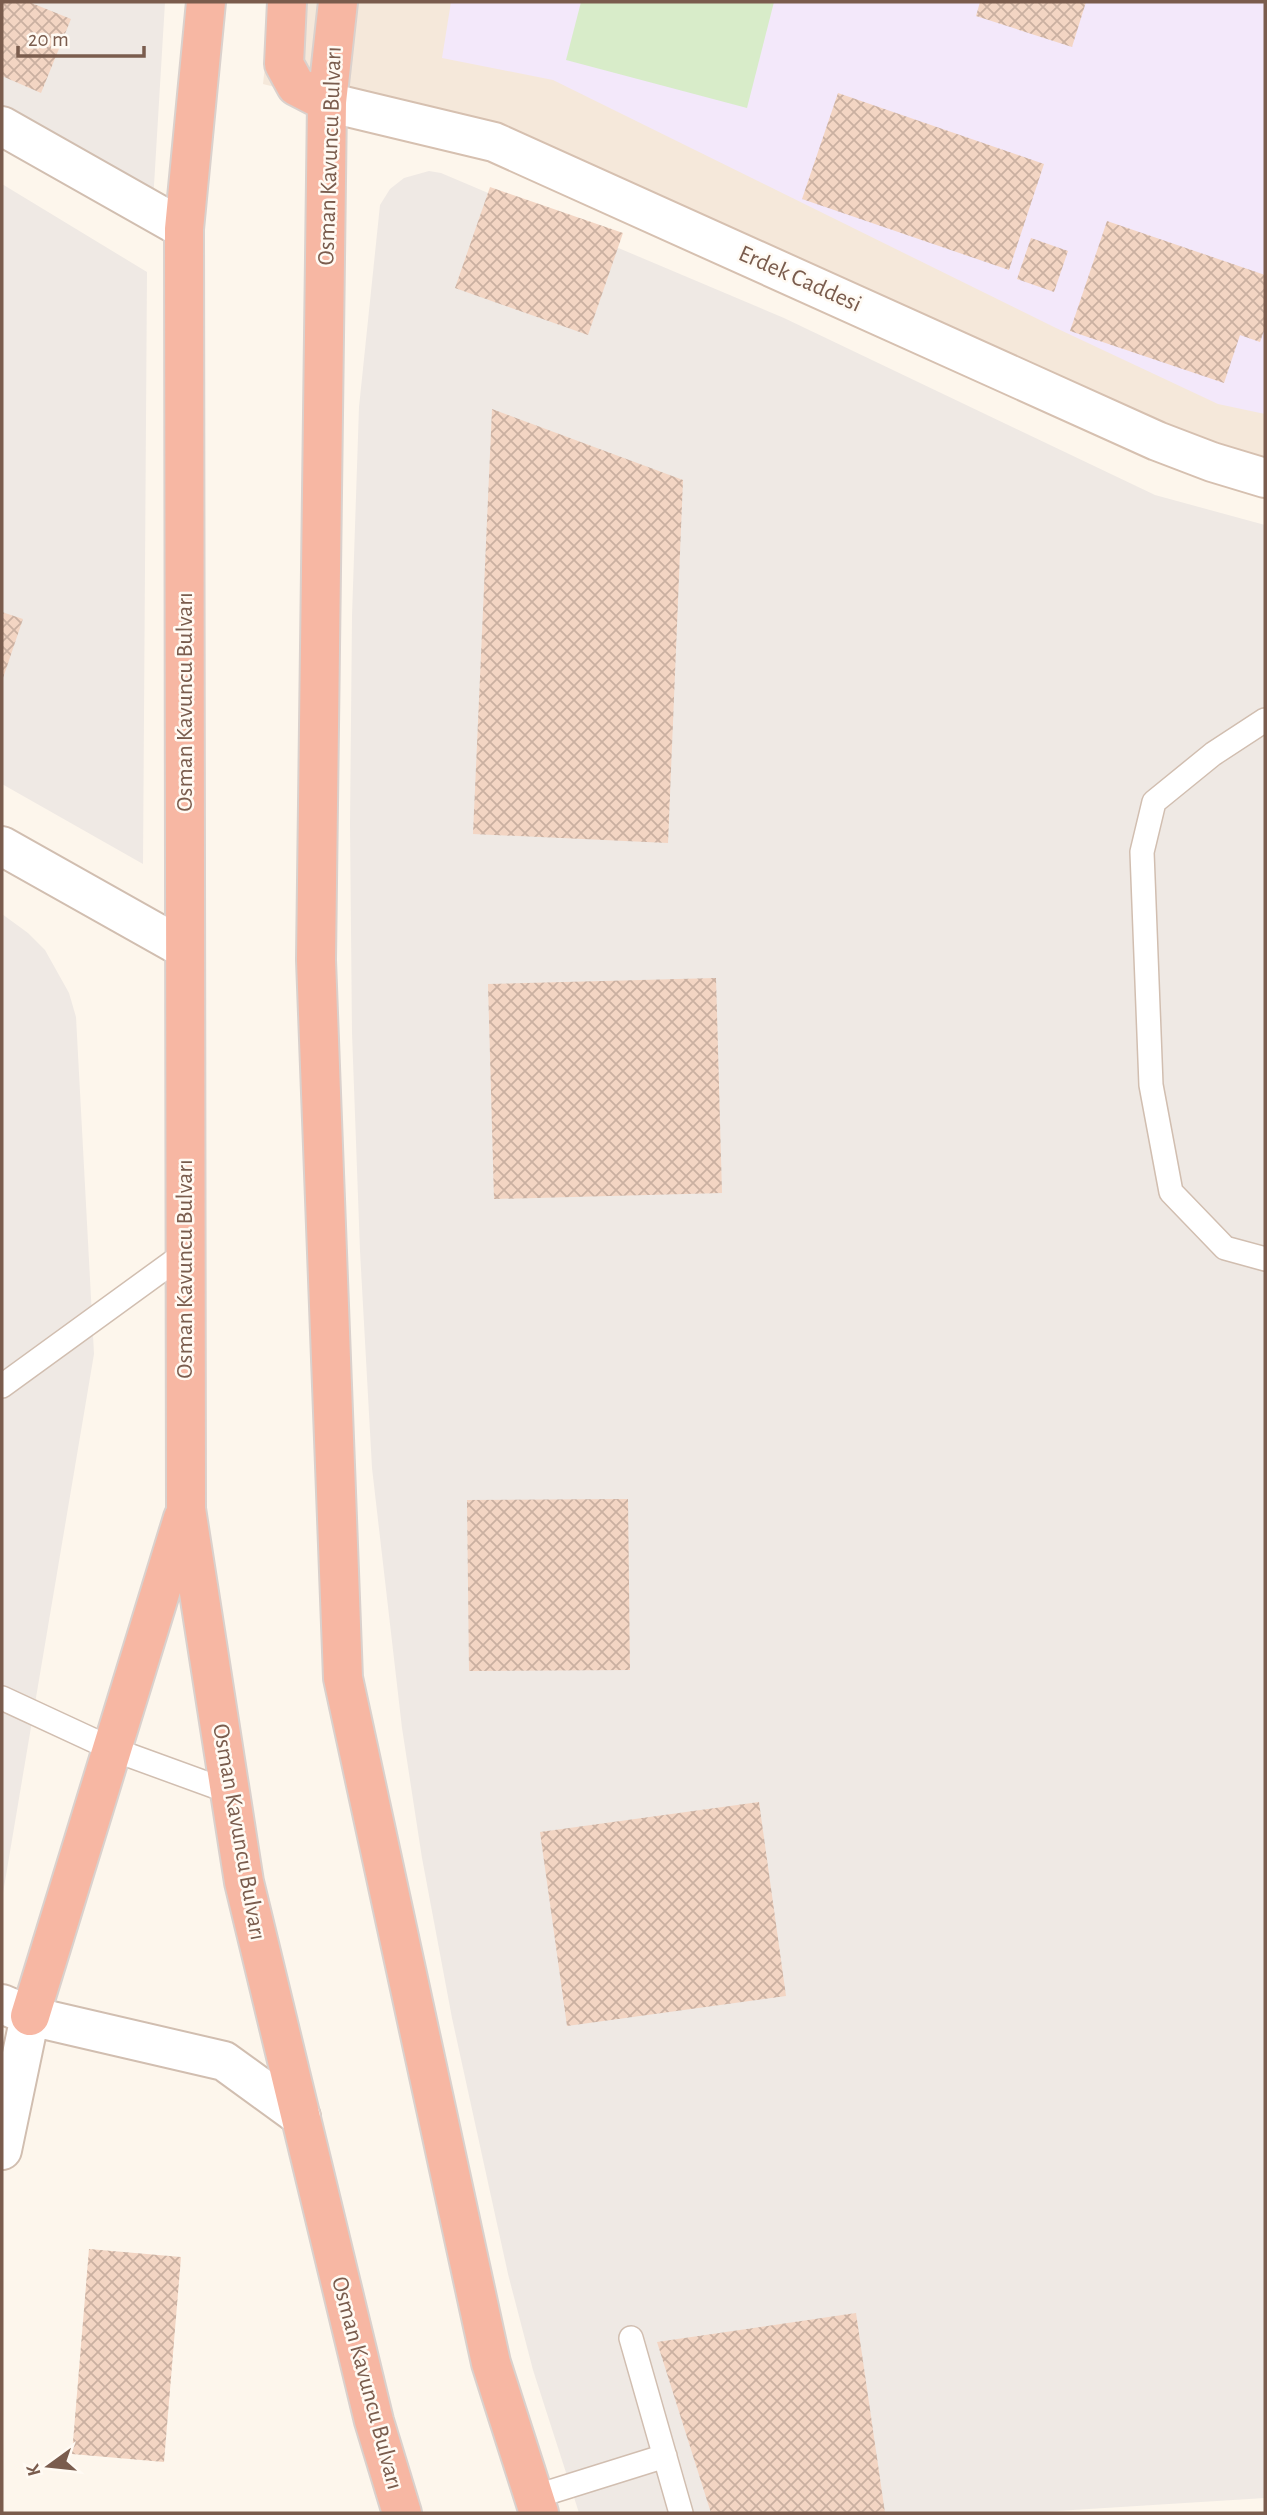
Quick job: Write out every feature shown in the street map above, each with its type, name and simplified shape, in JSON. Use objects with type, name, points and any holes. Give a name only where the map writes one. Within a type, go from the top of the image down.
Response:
[{"type":"highway","name":"Osman Kavuncu Bulvarı","points":[[206,2],[184,229],[186,1509],[244,1882],[374,2421],[402,2513]]},
{"type":"highway","points":[[287,2],[284,64],[296,86],[327,102]]},
{"type":"highway","name":"Osman Kavuncu Bulvarı","points":[[338,2],[327,102],[316,960],[343,1678],[491,2363],[536,2505]]},
{"type":"highway","points":[[16,2010],[112,1749],[186,1509]]},
{"type":"street","name":"Erdek Caddesi","points":[[327,102],[494,142],[1157,441],[1265,478]]},
{"type":"street","points":[[2,126],[184,229]]},
{"type":"street","points":[[2,846],[185,949]]},
{"type":"street","points":[[2,2150],[16,2010],[224,2061],[301,2117]]},
{"type":"lane","points":[[1265,720],[1213,754],[1154,802],[1142,852],[1152,1085],[1171,1192],[1225,1248],[1265,1259]]},
{"type":"lane","points":[[2,1386],[185,1253]]},
{"type":"lane","points":[[2,1698],[112,1749],[230,1792]]},
{"type":"lane","points":[[631,2338],[681,2513]]},
{"type":"lane","points":[[536,2505],[665,2456]]},
{"type":"shaded area","points":[[2,2],[165,2],[153,202],[2,106]]},
{"type":"shaded area","points":[[272,2],[1265,2],[1265,478],[493,142],[263,84]]},
{"type":"shaded area","points":[[451,2],[1265,2],[1265,414],[1218,404],[1056,328],[553,80],[442,58]]},
{"type":"shaded area","points":[[429,171],[441,173],[784,318],[1155,495],[1265,525],[1265,2498],[1025,2513],[579,2513],[533,2370],[508,2274],[452,2018],[422,1858],[402,1728],[372,1468],[352,1033],[352,616],[359,407],[380,205],[390,189],[404,178]]},
{"type":"shaded area","points":[[2,184],[147,272],[143,864],[2,784]]},
{"type":"shaded area","points":[[2,914],[28,933],[45,950],[69,993],[76,1017],[94,1354],[2,1899]]},
{"type":"green space","points":[[581,2],[774,2],[747,108],[566,60]]},
{"type":"building","points":[[2,2],[29,2],[71,19],[41,93],[2,76]]},
{"type":"building","points":[[980,2],[1086,2],[1072,47],[976,16]]},
{"type":"building","points":[[838,93],[1044,164],[1009,270],[802,199]]},
{"type":"building","points":[[490,187],[623,233],[588,335],[455,288]]},
{"type":"building","points":[[1107,221],[1265,275],[1265,328],[1260,342],[1240,335],[1224,383],[1070,331]]},
{"type":"building","points":[[1031,238],[1068,251],[1054,292],[1017,279]]},
{"type":"building","points":[[492,409],[683,480],[668,843],[473,834]]},
{"type":"building","points":[[2,612],[23,619],[2,681]]},
{"type":"building","points":[[716,978],[722,1193],[494,1199],[488,984]]},
{"type":"building","points":[[628,1499],[630,1670],[469,1671],[467,1500]]},
{"type":"building","points":[[759,1802],[786,1996],[567,2026],[540,1832]]},
{"type":"building","points":[[89,2249],[181,2257],[164,2462],[72,2454]]},
{"type":"building","points":[[856,2313],[885,2513],[711,2513],[657,2342]]}]
